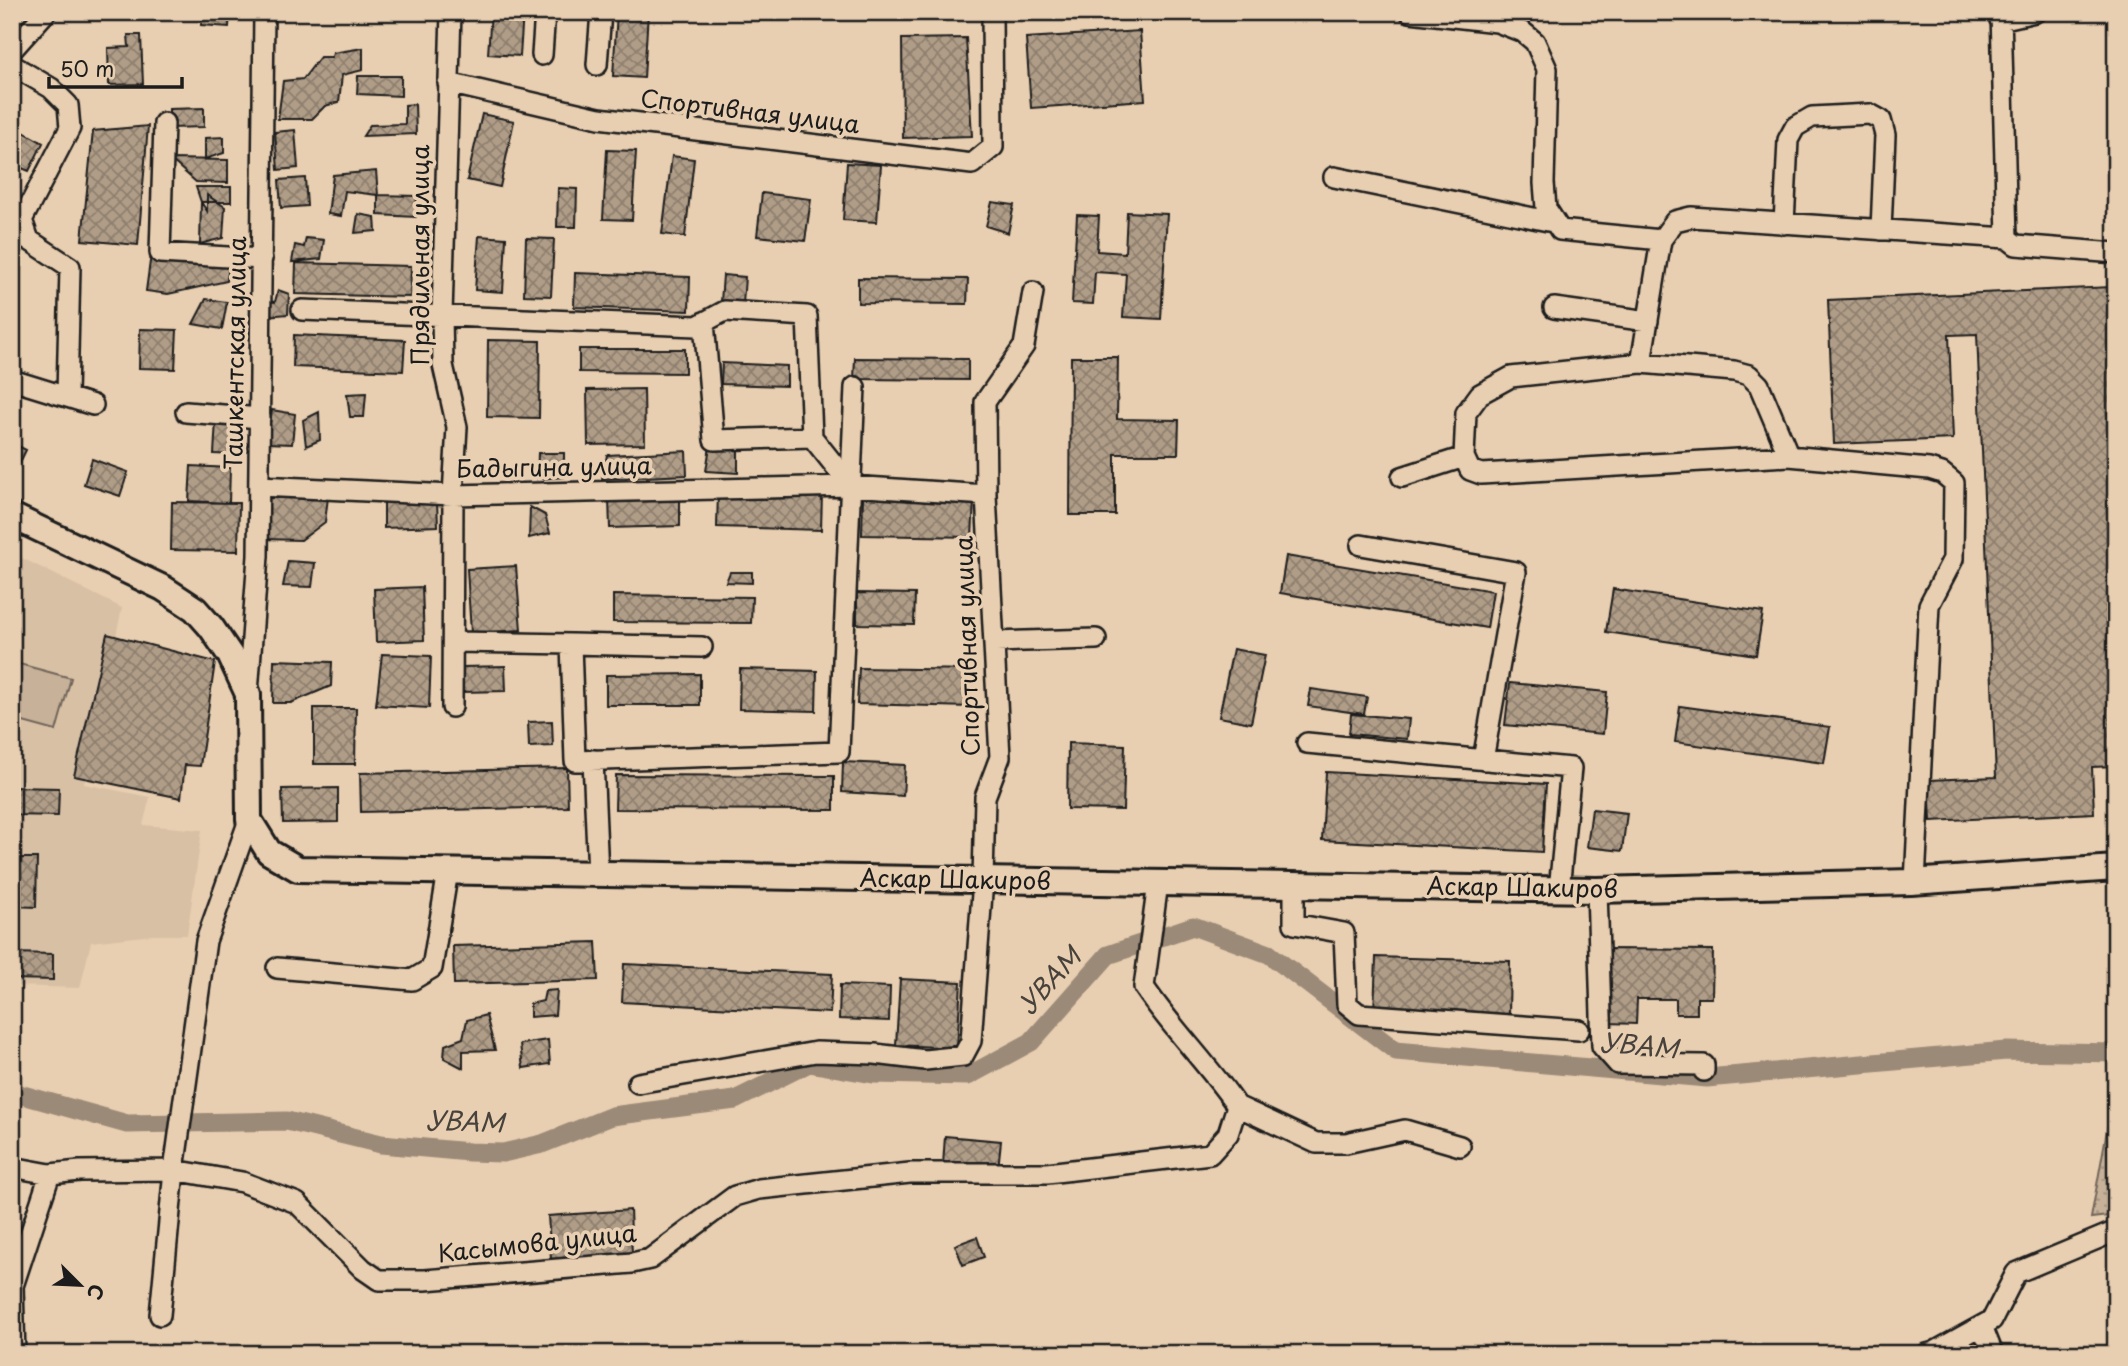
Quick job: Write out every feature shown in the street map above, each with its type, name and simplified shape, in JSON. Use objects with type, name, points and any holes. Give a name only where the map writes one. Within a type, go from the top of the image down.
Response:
[{"type":"main road","points":[[12,516],[163,588],[195,609],[230,655],[248,694],[249,820]]},
{"type":"main road","name":"Аскар Шакиров","points":[[249,820],[270,852],[298,869],[1597,890],[1915,882],[2116,867]]},
{"type":"street","points":[[12,50],[46,12]]},
{"type":"street","name":"Ташкентская улица","points":[[248,694],[258,556],[264,12]]},
{"type":"street","name":"Прядильная улица","points":[[451,12],[442,315],[443,365],[457,427],[453,495],[452,707]]},
{"type":"street","points":[[542,55],[545,12]]},
{"type":"street","points":[[597,65],[601,12]]},
{"type":"street","name":"Спортивная улица","points":[[448,83],[599,118],[972,164],[993,147],[992,12]]},
{"type":"street","points":[[1409,12],[1497,22],[1523,32],[1535,42],[1547,69],[1544,183],[1546,208],[1553,222],[1560,230],[1661,240]]},
{"type":"street","points":[[2007,238],[2001,16],[2035,12]]},
{"type":"street","points":[[12,65],[51,88],[68,105],[70,128],[22,220],[29,240],[71,267],[67,396]]},
{"type":"street","points":[[1784,224],[1788,140],[1795,127],[1812,117],[1870,114],[1881,120],[1885,135],[1881,230]]},
{"type":"street","points":[[164,123],[160,253],[262,259]]},
{"type":"street","points":[[1334,177],[1553,222]]},
{"type":"street","points":[[1641,363],[1661,240],[1675,221],[1691,217],[2007,238],[2017,245],[2116,253]]},
{"type":"street","name":"Спортивная улица","points":[[638,1083],[816,1052],[875,1054],[925,1060],[963,1056],[971,1041],[983,880],[985,797],[1000,757],[986,495],[985,402],[1024,346],[1034,292]]},
{"type":"street","points":[[1554,308],[1648,321]]},
{"type":"street","points":[[302,310],[697,326],[725,311],[807,316],[813,438],[851,486]]},
{"type":"street","points":[[704,322],[714,440],[813,438]]},
{"type":"street","points":[[1789,456],[1759,385],[1749,375],[1734,371],[1641,363],[1511,377],[1480,394],[1466,413],[1464,457],[1470,470],[1481,474],[1789,456],[1929,469],[1942,473],[1954,483],[1953,559],[1929,605],[1915,882]]},
{"type":"street","points":[[12,380],[93,405]]},
{"type":"street","points":[[571,644],[575,761],[839,752],[855,387]]},
{"type":"street","points":[[186,411],[260,418]]},
{"type":"street","points":[[1402,477],[1464,457]]},
{"type":"street","name":"Бадыгина улица","points":[[259,486],[453,495],[851,486],[986,495]]},
{"type":"street","points":[[1361,545],[1516,572],[1483,760]]},
{"type":"street","points":[[995,642],[1096,639]]},
{"type":"street","points":[[453,642],[702,648]]},
{"type":"street","points":[[1307,743],[1571,768],[1559,890]]},
{"type":"street","points":[[593,761],[597,874]]},
{"type":"street","points":[[160,1315],[175,1163],[206,941],[249,820]]},
{"type":"street","points":[[277,968],[412,980],[432,968],[448,871]]},
{"type":"street","points":[[1158,883],[1144,988],[1168,1023],[1220,1082],[1237,1107],[1316,1143],[1346,1143],[1405,1130],[1460,1146]]},
{"type":"street","points":[[1294,885],[1294,924],[1344,933],[1347,1004],[1359,1014],[1579,1030]]},
{"type":"street","points":[[1597,890],[1602,1046],[1618,1063],[1704,1065],[1704,1071]]},
{"type":"street","name":"Касымова улица","points":[[12,1167],[50,1174],[175,1163],[242,1182],[297,1203],[363,1269],[379,1280],[425,1280],[632,1263],[650,1259],[735,1196],[759,1189],[911,1173],[1047,1173],[1210,1154],[1228,1135],[1237,1107]]},
{"type":"street","points":[[15,1354],[13,1286],[50,1174]]},
{"type":"street","points":[[1927,1354],[1992,1320],[2016,1273],[2116,1231]]},
{"type":"street","points":[[1982,1326],[1993,1354]]},
{"type":"shaded area","points":[[12,553],[122,608],[84,784],[150,797],[143,825],[202,830],[187,935],[153,935],[91,942],[80,988],[12,986]]},
{"type":"shaded area","points":[[12,662],[71,678],[56,731],[12,719]]},
{"type":"shaded area","points":[[2116,1099],[2116,1215],[2091,1218],[2112,1102]]},
{"type":"building","points":[[12,12],[26,12],[15,25],[12,22]]},
{"type":"building","points":[[202,12],[230,12],[229,27],[201,25]]},
{"type":"building","points":[[491,12],[523,12],[520,56],[488,54]]},
{"type":"building","points":[[617,12],[648,12],[644,78],[613,76]]},
{"type":"building","points":[[1140,31],[1145,100],[1031,108],[1026,38]]},
{"type":"building","points":[[128,35],[141,35],[143,84],[109,85],[108,48],[129,47]]},
{"type":"building","points":[[966,38],[972,136],[903,138],[902,39]]},
{"type":"building","points":[[363,48],[363,70],[342,75],[339,102],[325,106],[312,119],[278,119],[283,81],[303,79],[320,57],[332,57],[333,53]]},
{"type":"building","points":[[358,76],[401,76],[401,96],[357,94]]},
{"type":"building","points":[[415,104],[416,134],[363,136],[370,125],[405,124],[405,105]]},
{"type":"building","points":[[204,108],[204,127],[169,128],[169,109]]},
{"type":"building","points":[[482,114],[514,121],[500,187],[467,180]]},
{"type":"building","points":[[148,126],[138,245],[82,240],[93,131]]},
{"type":"building","points":[[20,130],[43,143],[29,171],[12,164],[12,142]]},
{"type":"building","points":[[295,130],[298,168],[278,170],[275,132]]},
{"type":"building","points":[[224,137],[224,153],[205,159],[205,138]]},
{"type":"building","points":[[607,150],[636,151],[632,220],[603,219]]},
{"type":"building","points":[[672,156],[694,159],[685,237],[662,234]]},
{"type":"building","points":[[170,159],[228,160],[228,183],[196,182]]},
{"type":"building","points":[[847,163],[881,165],[877,222],[843,220]]},
{"type":"building","points":[[376,171],[378,195],[345,191],[341,216],[328,214],[333,175]]},
{"type":"building","points":[[305,178],[307,206],[281,208],[279,180]]},
{"type":"building","points":[[196,187],[231,187],[231,202],[201,202]]},
{"type":"building","points":[[558,188],[577,189],[576,227],[557,227]]},
{"type":"building","points":[[762,193],[811,199],[805,241],[757,236]]},
{"type":"building","points":[[207,195],[225,207],[223,238],[200,244],[201,202],[207,211]]},
{"type":"building","points":[[378,195],[417,196],[416,217],[378,215]]},
{"type":"building","points":[[992,202],[1014,205],[1008,233],[986,226]]},
{"type":"building","points":[[1127,212],[1167,214],[1161,319],[1123,317],[1126,274],[1095,272],[1093,304],[1072,303],[1077,215],[1099,216],[1097,251],[1125,253]]},
{"type":"building","points":[[358,214],[375,217],[376,231],[355,233]]},
{"type":"building","points":[[479,236],[506,238],[503,292],[475,290]]},
{"type":"building","points":[[306,238],[324,240],[321,259],[292,262],[295,245],[304,247]]},
{"type":"building","points":[[526,238],[554,239],[551,296],[524,295]]},
{"type":"building","points":[[151,254],[229,265],[227,281],[168,294],[146,291]]},
{"type":"building","points":[[296,263],[411,266],[410,297],[295,294]]},
{"type":"building","points":[[575,273],[690,277],[689,311],[574,307]]},
{"type":"building","points":[[723,275],[745,277],[743,304],[721,302]]},
{"type":"building","points":[[858,278],[968,279],[967,304],[858,303]]},
{"type":"building","points":[[2111,287],[2116,406],[2116,766],[2092,767],[2094,813],[1931,821],[1929,780],[1996,777],[1977,334],[1949,335],[1953,439],[1834,444],[1828,300]]},
{"type":"building","points":[[278,290],[289,294],[288,314],[266,316],[266,301],[275,302]]},
{"type":"building","points":[[206,299],[227,302],[222,329],[193,324]]},
{"type":"building","points":[[140,329],[177,330],[175,369],[139,368]]},
{"type":"building","points":[[294,335],[405,340],[403,371],[293,367]]},
{"type":"building","points":[[488,340],[540,341],[539,418],[487,417]]},
{"type":"building","points":[[579,349],[685,349],[685,373],[579,372]]},
{"type":"building","points":[[1071,357],[1118,357],[1117,419],[1179,420],[1178,454],[1115,454],[1115,515],[1070,515]]},
{"type":"building","points":[[855,358],[968,359],[968,380],[854,379]]},
{"type":"building","points":[[722,363],[787,366],[787,386],[721,384]]},
{"type":"building","points":[[644,389],[645,444],[588,445],[587,390]]},
{"type":"building","points":[[366,393],[364,417],[350,417],[347,394]]},
{"type":"building","points":[[272,410],[295,414],[292,444],[267,443]]},
{"type":"building","points":[[319,412],[320,440],[306,446],[303,420]]},
{"type":"building","points":[[216,420],[238,422],[235,455],[214,454]]},
{"type":"building","points":[[12,443],[26,450],[12,479]]},
{"type":"building","points":[[738,445],[738,473],[706,471],[710,446]]},
{"type":"building","points":[[686,451],[687,475],[602,479],[607,455]]},
{"type":"building","points":[[538,453],[564,453],[564,477],[537,479]]},
{"type":"building","points":[[92,459],[128,472],[120,496],[84,484]]},
{"type":"building","points":[[191,466],[230,468],[229,503],[189,501]]},
{"type":"building","points":[[718,492],[822,494],[821,530],[717,527]]},
{"type":"building","points":[[259,497],[328,497],[325,522],[301,540],[263,539]]},
{"type":"building","points":[[680,497],[680,526],[610,528],[609,499]]},
{"type":"building","points":[[863,497],[974,500],[972,537],[862,535]]},
{"type":"building","points":[[437,501],[438,526],[384,528],[384,502]]},
{"type":"building","points":[[172,502],[239,503],[238,551],[171,550]]},
{"type":"building","points":[[530,507],[545,515],[550,533],[529,538]]},
{"type":"building","points":[[1286,556],[1493,591],[1487,628],[1280,593]]},
{"type":"building","points":[[288,561],[315,563],[312,587],[283,586]]},
{"type":"building","points":[[516,566],[521,630],[471,633],[467,569]]},
{"type":"building","points":[[730,572],[752,572],[752,583],[726,582]]},
{"type":"building","points":[[422,587],[424,640],[376,642],[374,589]]},
{"type":"building","points":[[1613,589],[1763,612],[1756,655],[1606,632]]},
{"type":"building","points":[[857,593],[915,594],[914,625],[857,624]]},
{"type":"building","points":[[613,595],[752,597],[751,623],[613,622]]},
{"type":"building","points":[[107,634],[215,662],[200,766],[185,765],[181,798],[74,776]]},
{"type":"building","points":[[1233,649],[1265,655],[1251,723],[1219,717]]},
{"type":"building","points":[[382,654],[431,656],[429,708],[376,705]]},
{"type":"building","points":[[274,660],[332,662],[331,686],[291,703],[273,703]]},
{"type":"building","points":[[505,666],[506,691],[462,692],[462,667]]},
{"type":"building","points":[[859,668],[972,670],[971,707],[857,704]]},
{"type":"building","points":[[740,669],[817,671],[816,711],[739,709]]},
{"type":"building","points":[[700,674],[700,705],[606,705],[606,675]]},
{"type":"building","points":[[1510,683],[1607,692],[1603,734],[1505,725]]},
{"type":"building","points":[[1311,689],[1367,697],[1364,714],[1308,706]]},
{"type":"building","points":[[1680,706],[1830,727],[1824,763],[1675,742]]},
{"type":"building","points":[[314,708],[356,708],[355,764],[314,764]]},
{"type":"building","points":[[1351,714],[1409,719],[1407,739],[1349,734]]},
{"type":"building","points":[[552,721],[553,746],[529,747],[528,722]]},
{"type":"building","points":[[1068,743],[1125,745],[1123,810],[1067,809]]},
{"type":"building","points":[[843,762],[905,765],[903,796],[842,792]]},
{"type":"building","points":[[567,768],[568,807],[361,812],[360,773]]},
{"type":"building","points":[[1326,772],[1546,784],[1542,852],[1322,840]]},
{"type":"building","points":[[616,775],[834,776],[834,810],[615,809]]},
{"type":"building","points":[[12,787],[59,788],[58,816],[12,815]]},
{"type":"building","points":[[338,788],[338,822],[283,823],[282,789]]},
{"type":"building","points":[[1592,809],[1627,813],[1622,851],[1587,847]]},
{"type":"building","points":[[12,858],[37,858],[36,907],[12,906]]},
{"type":"building","points":[[596,942],[598,980],[454,984],[453,946]]},
{"type":"building","points":[[1609,949],[1713,950],[1712,998],[1697,998],[1697,1014],[1676,1014],[1676,999],[1637,999],[1636,1024],[1608,1023]]},
{"type":"building","points":[[12,953],[53,954],[53,980],[12,979]]},
{"type":"building","points":[[1376,957],[1510,961],[1509,1015],[1374,1013]]},
{"type":"building","points":[[624,964],[832,974],[830,1013],[622,1002]]},
{"type":"building","points":[[900,979],[961,982],[957,1048],[896,1045]]},
{"type":"building","points":[[840,985],[890,987],[889,1021],[839,1019]]},
{"type":"building","points":[[557,990],[555,1015],[530,1017],[530,1004],[543,1001],[545,991]]},
{"type":"building","points":[[486,1015],[495,1050],[463,1051],[463,1068],[444,1058],[445,1045],[463,1038],[467,1020]]},
{"type":"building","points":[[548,1040],[550,1064],[523,1068],[520,1044]]},
{"type":"building","points":[[945,1136],[1001,1141],[998,1169],[943,1165]]},
{"type":"building","points":[[630,1210],[632,1254],[551,1259],[548,1216]]},
{"type":"building","points":[[977,1237],[984,1257],[963,1265],[955,1245]]},
{"type":"waterway","name":"УВАМ","points":[[12,1092],[127,1124],[287,1121],[381,1144],[503,1153],[542,1144],[612,1116],[735,1100],[809,1063],[873,1074],[968,1076],[1031,1042],[1108,955],[1193,926],[1269,954],[1396,1051],[1707,1078],[2006,1051],[2116,1053]]}]
